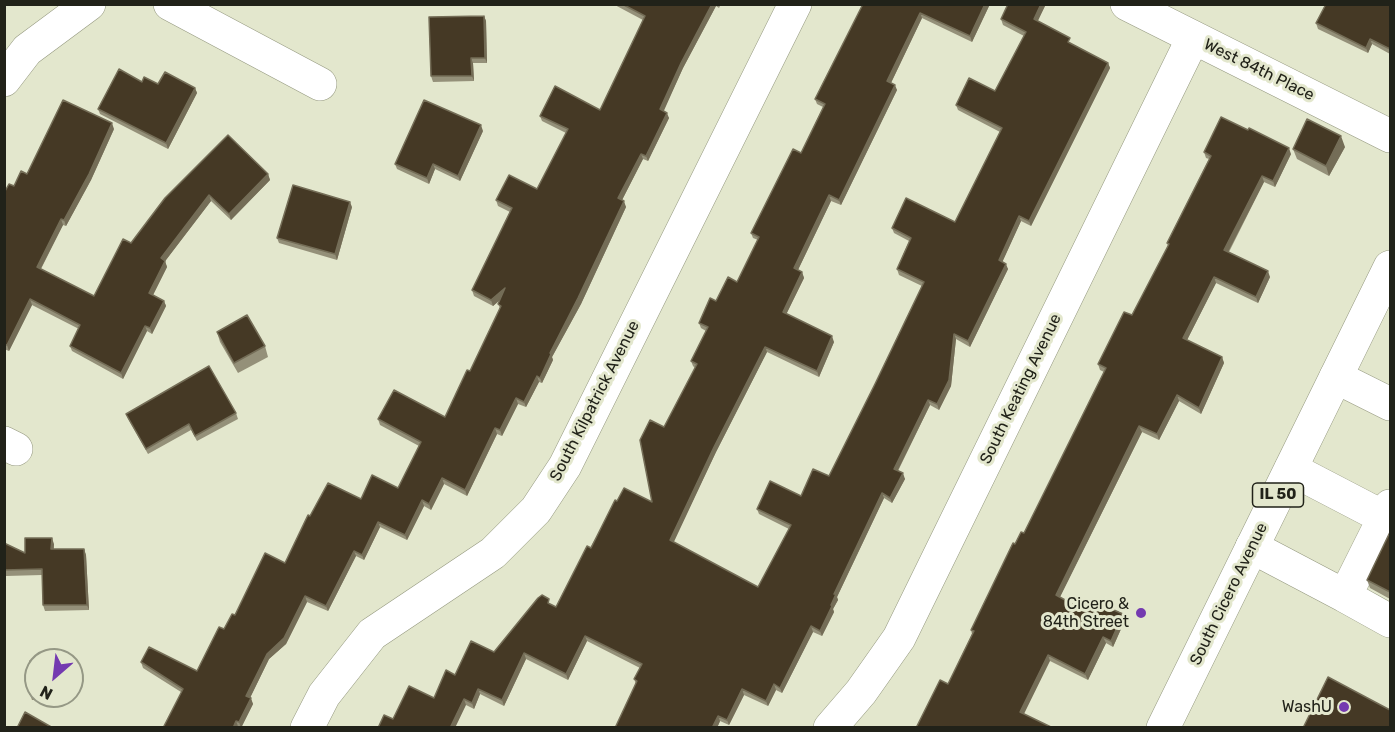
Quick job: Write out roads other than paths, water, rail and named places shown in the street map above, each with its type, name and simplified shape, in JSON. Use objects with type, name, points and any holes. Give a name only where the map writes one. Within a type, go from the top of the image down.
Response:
[{"type":"street","points":[[4,80],[27,50],[89,4]]},
{"type":"street","points":[[170,4],[320,84]]},
{"type":"street","name":"South Kilpatrick Avenue","points":[[307,728],[324,695],[372,634],[493,553],[536,510],[565,466],[795,4]]},
{"type":"street","name":"West 84th Place","points":[[1127,4],[1390,136]]},
{"type":"street","name":"South Keating Avenue","points":[[830,728],[861,692],[899,638],[1193,38]]},
{"type":"street","name":"South Cicero Avenue","points":[[1163,728],[1390,267]]},
{"type":"street","points":[[1336,377],[1390,404]]},
{"type":"street","points":[[1291,469],[1388,512],[1345,596]]},
{"type":"street","points":[[1252,547],[1390,621]]},
{"type":"place","name":"Cicero & 84th Street","points":[[1141,613]]},
{"type":"place","name":"WashU","points":[[1344,707]]}]
